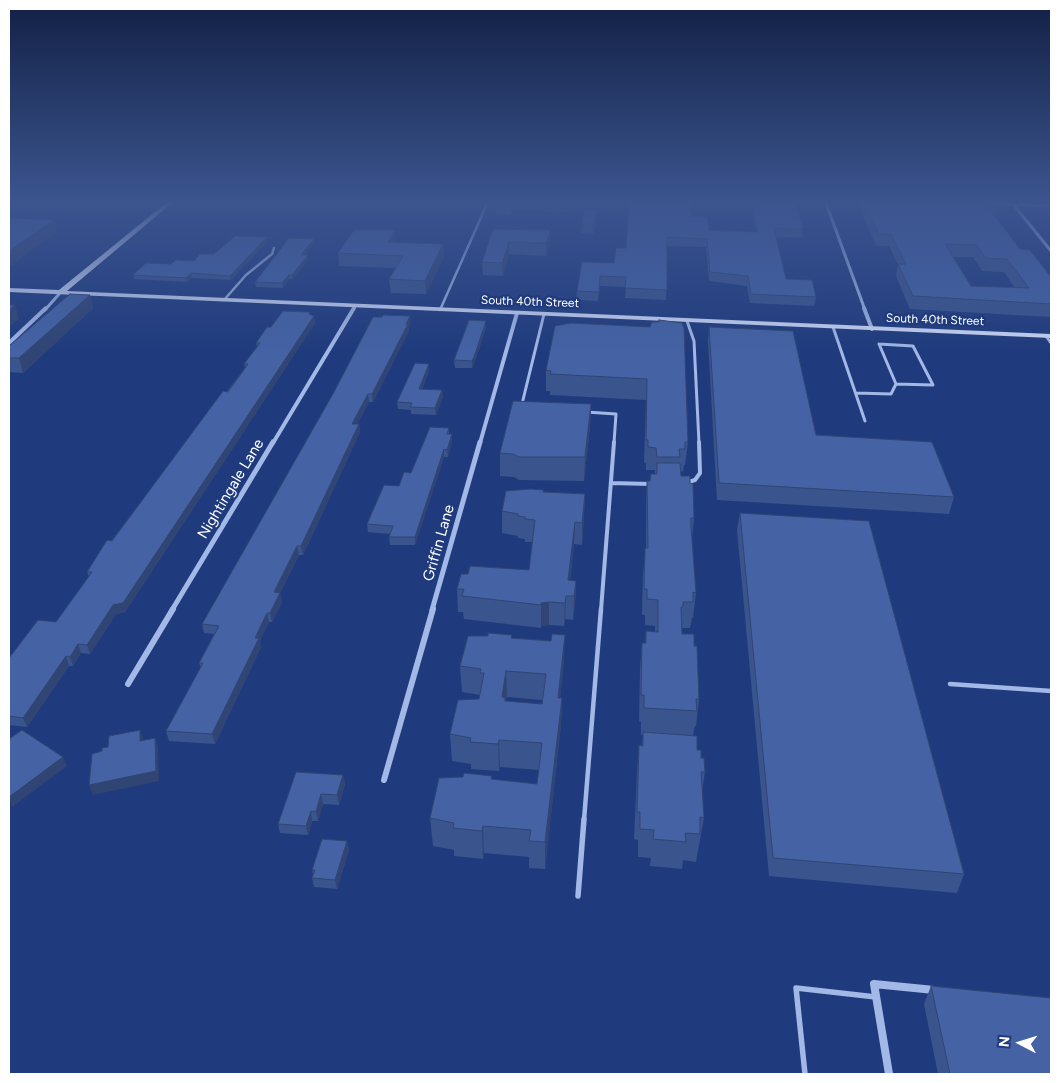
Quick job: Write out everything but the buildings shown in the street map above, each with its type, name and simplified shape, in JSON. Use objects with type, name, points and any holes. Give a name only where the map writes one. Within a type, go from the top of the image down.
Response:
[{"type":"street","points":[[9,343],[35,320],[60,293],[107,254]]},
{"type":"street","points":[[845,254],[872,328]]},
{"type":"street","name":"South 40th Street","points":[[9,290],[1049,336]]},
{"type":"street","name":"Nightingale Lane","points":[[128,684],[355,306]]},
{"type":"street","name":"Griffin Lane","points":[[384,780],[517,313]]},
{"type":"street","points":[[889,1074],[874,984],[943,991]]},
{"type":"lane","points":[[224,300],[246,275],[272,254]]},
{"type":"lane","points":[[440,310],[465,254]]},
{"type":"lane","points":[[521,409],[544,314]]},
{"type":"lane","points":[[676,484],[694,480],[700,473],[694,341],[686,320]]},
{"type":"lane","points":[[833,327],[866,421]]},
{"type":"lane","points":[[1049,336],[1051,343]]},
{"type":"lane","points":[[856,393],[891,394],[896,384],[879,344],[913,346],[934,385],[896,384]]},
{"type":"lane","points":[[578,412],[616,414],[578,896]]},
{"type":"lane","points":[[611,483],[659,484]]},
{"type":"lane","points":[[950,684],[1051,691]]},
{"type":"lane","points":[[805,1074],[796,988],[876,997]]}]
